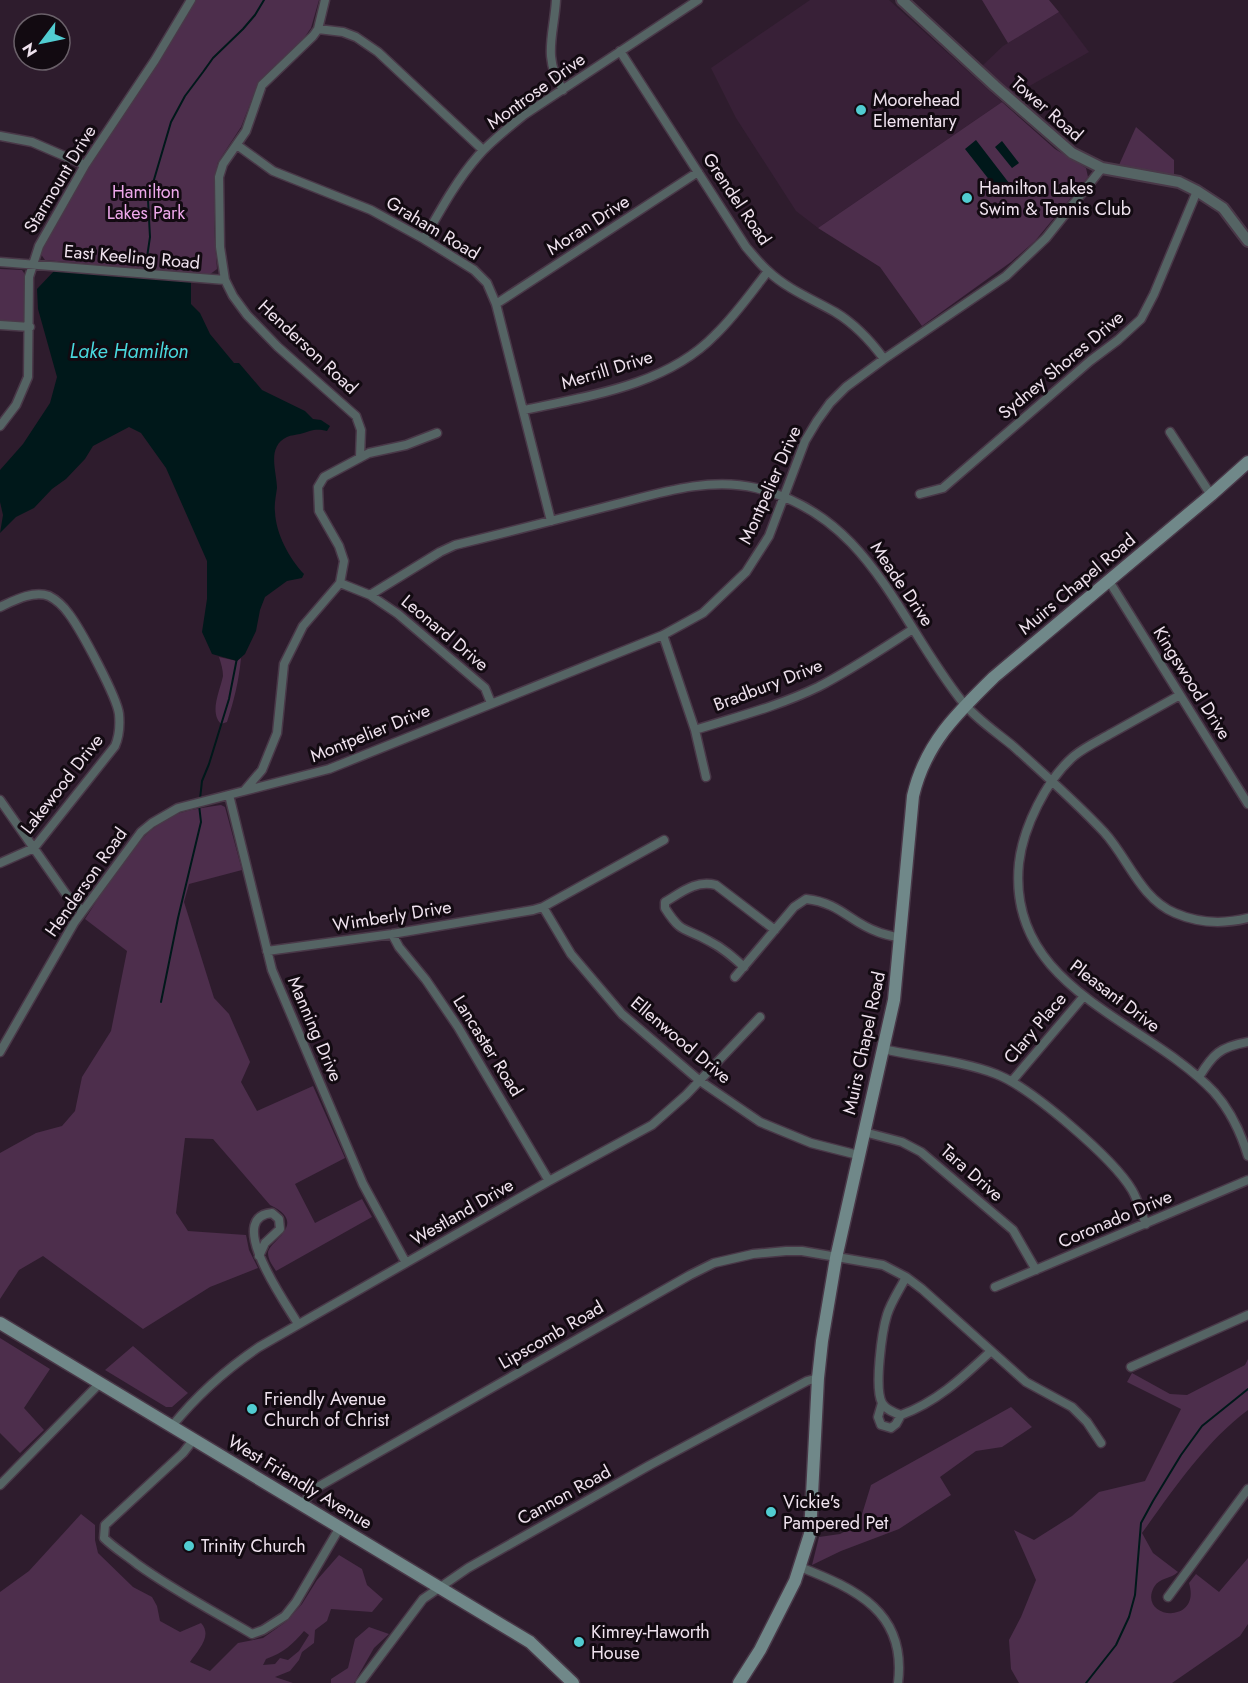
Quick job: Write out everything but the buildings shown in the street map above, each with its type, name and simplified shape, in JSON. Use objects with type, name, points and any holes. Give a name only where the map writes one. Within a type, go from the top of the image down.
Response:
[{"type":"main road","name":"Muirs Chapel Road","points":[[739,1683],[760,1650],[800,1567],[810,1534],[818,1378],[836,1258],[894,999],[913,796],[921,767],[928,753],[966,705],[994,677],[1248,462]]},
{"type":"main road","name":"West Friendly Avenue","points":[[0,1323],[530,1642],[573,1683]]},
{"type":"street","name":"Starmount Drive","points":[[0,426],[16,405],[28,377],[29,277],[39,246],[85,165],[155,60],[191,0]]},
{"type":"street","name":"Henderson Road","points":[[325,0],[318,29],[262,85],[246,131],[223,164],[219,177],[220,247],[225,280],[233,296],[278,347],[356,416],[361,430],[360,457]]},
{"type":"street","points":[[556,0],[550,57],[555,77],[563,90]]},
{"type":"street","name":"Montrose Drive","points":[[424,239],[465,172],[483,150],[524,115],[698,0]]},
{"type":"street","name":"Tower Road","points":[[902,0],[1072,153],[1102,168],[1179,182],[1223,207],[1248,241]]},
{"type":"street","points":[[318,29],[349,34],[378,52],[483,150]]},
{"type":"street","name":"Grendel Road","points":[[620,51],[746,247],[768,271],[787,285],[855,326],[869,339],[884,359]]},
{"type":"street","points":[[0,136],[32,142],[85,165]]},
{"type":"street","name":"Graham Road","points":[[237,145],[273,171],[371,210],[424,239],[474,270],[487,283],[496,304],[551,521]]},
{"type":"street","name":"Montpelier Drive","points":[[244,792],[329,769],[663,634],[703,613],[746,572],[769,536],[805,441],[817,421],[846,387],[1006,276],[1046,238],[1102,168]]},
{"type":"street","name":"Moran Drive","points":[[496,304],[698,172]]},
{"type":"street","name":"Sydney Shores Drive","points":[[920,494],[943,488],[1090,360],[1118,340],[1141,319],[1154,294],[1197,191]]},
{"type":"street","name":"East Keeling Road","points":[[0,262],[225,280]]},
{"type":"street","name":"Merrill Drive","points":[[524,410],[625,386],[675,365],[696,352],[715,336],[768,271]]},
{"type":"street","points":[[0,325],[30,327]]},
{"type":"street","points":[[1170,432],[1211,495]]},
{"type":"street","points":[[244,792],[262,770],[277,733],[284,664],[292,645],[303,626],[340,583],[344,561],[339,546],[319,511],[318,487],[324,477],[360,457],[406,445],[437,433]]},
{"type":"street","name":"Meade Drive","points":[[370,595],[440,552],[456,545],[691,486],[744,486],[785,497],[823,517],[854,544],[873,567],[943,675],[966,705],[1053,781],[1108,837],[1145,890],[1157,901],[1174,912],[1207,921],[1225,922],[1248,918]]},
{"type":"street","name":"Kingswood Drive","points":[[1109,581],[1248,804]]},
{"type":"street","points":[[340,583],[370,595]]},
{"type":"street","name":"Lakewood Drive","points":[[0,607],[33,595],[47,595],[61,604],[71,616],[114,698],[118,713],[118,733],[115,746],[68,808],[34,848],[0,863]]},
{"type":"street","name":"Leonard Drive","points":[[370,595],[398,614],[485,688],[490,703]]},
{"type":"street","name":"Bradbury Drive","points":[[695,730],[753,713],[816,687],[853,668],[914,629]]},
{"type":"street","points":[[663,634],[695,730],[706,777]]},
{"type":"street","name":"Pleasant Drive","points":[[1180,695],[1074,756],[1053,781],[1035,809],[1020,852],[1019,892],[1023,913],[1032,936],[1053,970],[1084,996],[1199,1077],[1228,1110],[1248,1156]]},
{"type":"street","name":"Henderson Road","points":[[0,1052],[82,911],[127,850],[152,823],[178,808],[244,792]]},
{"type":"street","name":"Manning Drive","points":[[229,795],[273,970],[363,1184],[406,1263]]},
{"type":"street","points":[[0,800],[66,894],[82,911]]},
{"type":"street","points":[[543,907],[664,840]]},
{"type":"street","points":[[744,967],[726,950],[680,928],[664,908],[665,902],[695,884],[705,882],[716,885],[775,930]]},
{"type":"street","points":[[735,977],[794,907],[806,899],[822,901],[878,932],[901,938]]},
{"type":"street","name":"Wimberly Drive","points":[[267,951],[392,934],[543,907]]},
{"type":"street","name":"Ellenwood Drive","points":[[543,907],[571,954],[622,1014],[700,1081],[760,1122],[811,1143],[858,1155]]},
{"type":"street","name":"Lancaster Road","points":[[392,934],[399,947],[426,980],[458,1027],[549,1181]]},
{"type":"street","name":"Clary Place","points":[[1012,1081],[1084,996]]},
{"type":"street","name":"Westland Drive","points":[[172,1426],[193,1399],[220,1375],[259,1347],[549,1181],[652,1125],[700,1081],[760,1017]]},
{"type":"street","points":[[1199,1077],[1211,1058],[1222,1050],[1248,1042]]},
{"type":"street","points":[[883,1049],[977,1068],[1012,1081],[1055,1114],[1117,1172],[1131,1190],[1146,1224]]},
{"type":"street","name":"Tara Drive","points":[[864,1132],[902,1142],[921,1152],[1013,1230],[1036,1270]]},
{"type":"street","name":"Coronado Drive","points":[[995,1287],[1248,1180]]},
{"type":"street","points":[[259,1256],[265,1244],[280,1229],[279,1220],[273,1213],[268,1213],[260,1219],[254,1228],[254,1242],[259,1256],[298,1324]]},
{"type":"street","name":"Lipscomb Road","points":[[302,1504],[316,1488],[324,1483],[714,1263],[753,1254],[786,1251],[802,1251],[883,1265],[906,1277],[936,1300],[990,1352],[1026,1382],[1072,1407],[1087,1422],[1101,1443]]},
{"type":"street","points":[[906,1277],[887,1313],[880,1346],[879,1390],[882,1403],[878,1417],[881,1425],[891,1428],[901,1415],[930,1402],[960,1380],[990,1352]]},
{"type":"street","points":[[1131,1367],[1248,1315]]},
{"type":"street","name":"Cannon Road","points":[[360,1683],[423,1599],[468,1568],[650,1465],[807,1381],[818,1378]]},
{"type":"street","points":[[0,1485],[100,1383]]},
{"type":"street","points":[[882,1403],[892,1412],[901,1415]]},
{"type":"street","points":[[194,1439],[183,1453],[105,1525],[104,1538],[144,1569],[197,1603],[252,1634],[263,1630],[285,1616],[296,1602],[340,1527]]},
{"type":"street","points":[[1168,1597],[1248,1489]]},
{"type":"street","points":[[800,1567],[858,1593],[875,1607],[888,1625],[894,1640],[899,1662],[898,1683]]},
{"type":"shaded area","name":"Moorehead Elementary","points":[[810,0],[889,0],[1002,102],[818,228],[796,211],[736,118],[711,68]]},
{"type":"shaded area","points":[[1059,12],[1089,52],[1014,95],[982,66],[1003,46]]},
{"type":"green space","name":"Hamilton Lakes Park","points":[[195,0],[319,0],[311,28],[304,38],[259,81],[241,127],[218,162],[215,174],[214,228],[217,269],[209,275],[45,260],[40,253],[56,218]]},
{"type":"green space","points":[[982,0],[1049,0],[1059,12],[1008,43]]},
{"type":"green space","name":"Hamilton Lakes Swim & Tennis Club","points":[[1002,102],[1055,149],[1086,168],[1088,177],[1035,241],[1011,262],[922,326],[880,267],[818,228]]},
{"type":"green space","points":[[1136,127],[1174,160],[1174,175],[1119,165]]},
{"type":"green space","points":[[0,269],[22,270],[24,273],[25,324],[0,323]]},
{"type":"green space","points":[[219,657],[237,661],[241,658],[230,714],[227,722],[221,724],[216,714],[223,676]]},
{"type":"green space","points":[[221,805],[225,807],[242,870],[189,884],[184,902],[214,998],[229,1014],[250,1062],[241,1082],[257,1111],[313,1086],[345,1158],[295,1184],[315,1223],[362,1199],[372,1217],[276,1271],[268,1253],[284,1232],[287,1219],[270,1205],[213,1139],[185,1138],[176,1213],[188,1231],[246,1235],[249,1250],[258,1268],[210,1287],[143,1329],[43,1256],[19,1270],[0,1299],[0,1153],[36,1133],[62,1126],[75,1111],[82,1077],[111,1031],[127,951],[85,919],[125,858],[150,832],[164,821],[180,813]]},
{"type":"green space","points":[[0,1338],[50,1369],[24,1408],[44,1430],[20,1453],[0,1433]]},
{"type":"green space","points":[[133,1346],[188,1393],[172,1407],[166,1407],[105,1370]]},
{"type":"green space","points":[[1248,1359],[1248,1410],[1204,1452],[1142,1533],[1153,1553],[1178,1572],[1159,1581],[1154,1587],[1151,1598],[1154,1606],[1161,1611],[1179,1612],[1187,1606],[1191,1597],[1189,1583],[1196,1574],[1219,1592],[1248,1558],[1248,1624],[1240,1636],[1172,1683],[1019,1683],[1011,1669],[1009,1640],[1036,1580],[1014,1530],[1034,1540],[1072,1516],[1099,1492],[1145,1481],[1181,1409],[1127,1382],[1132,1373],[1170,1394],[1187,1395],[1245,1365]]},
{"type":"green space","points":[[1011,1407],[1032,1427],[1002,1447],[976,1451],[940,1477],[951,1495],[899,1529],[841,1551],[812,1565],[819,1537],[840,1534],[859,1524],[871,1485]]},
{"type":"green space","points":[[81,1514],[95,1525],[98,1553],[133,1587],[152,1597],[157,1606],[160,1621],[180,1632],[201,1623],[205,1638],[190,1662],[210,1671],[238,1643],[263,1638],[287,1621],[302,1604],[317,1580],[339,1555],[362,1569],[367,1585],[383,1599],[372,1612],[331,1609],[327,1621],[315,1630],[314,1643],[302,1652],[290,1671],[275,1677],[293,1683],[0,1683],[0,1592],[29,1571]],"holes":[[[304,1631],[309,1635],[299,1651],[288,1660],[280,1658],[275,1664],[263,1665],[266,1659],[287,1648]]]},
{"type":"green space","points":[[369,1627],[389,1634],[374,1648],[354,1683],[331,1683],[331,1679],[348,1668],[355,1639]]},
{"type":"water","points":[[976,140],[1009,183],[998,191],[965,149]]},
{"type":"water","points":[[1002,141],[1019,163],[1012,168],[995,147]]},
{"type":"water","name":"Lake Hamilton","points":[[55,270],[191,281],[191,304],[200,313],[210,334],[234,363],[239,363],[262,390],[330,426],[327,431],[313,430],[289,436],[277,447],[274,460],[277,488],[276,520],[284,545],[304,574],[302,578],[287,581],[265,597],[256,631],[245,654],[237,661],[212,654],[202,632],[207,599],[207,561],[166,468],[141,433],[129,427],[93,446],[85,459],[66,479],[52,489],[34,508],[16,517],[0,533],[3,515],[0,502],[0,470],[23,444],[50,403],[57,377],[38,309],[37,289]]},
{"type":"waterway","points":[[145,271],[150,237],[148,200],[171,122],[185,96],[213,58],[243,29],[264,0]]},
{"type":"waterway","points":[[200,799],[202,781],[229,699],[237,658]]},
{"type":"waterway","points":[[161,1002],[201,822],[199,805]]},
{"type":"waterway","points":[[1086,1683],[1116,1645],[1129,1617],[1135,1595],[1141,1523],[1153,1501],[1202,1426],[1248,1389]]},
{"type":"place","name":"Moorehead Elementary","points":[[861,110]]},
{"type":"place","name":"Hamilton Lakes Swim & Tennis Club","points":[[967,198]]},
{"type":"place","name":"Friendly Avenue Church of Christ","points":[[252,1409]]},
{"type":"place","name":"Vickie's Pampered Pet","points":[[771,1512]]},
{"type":"place","name":"Trinity Church","points":[[189,1546]]},
{"type":"place","name":"Kimrey-Haworth House","points":[[579,1642]]}]
